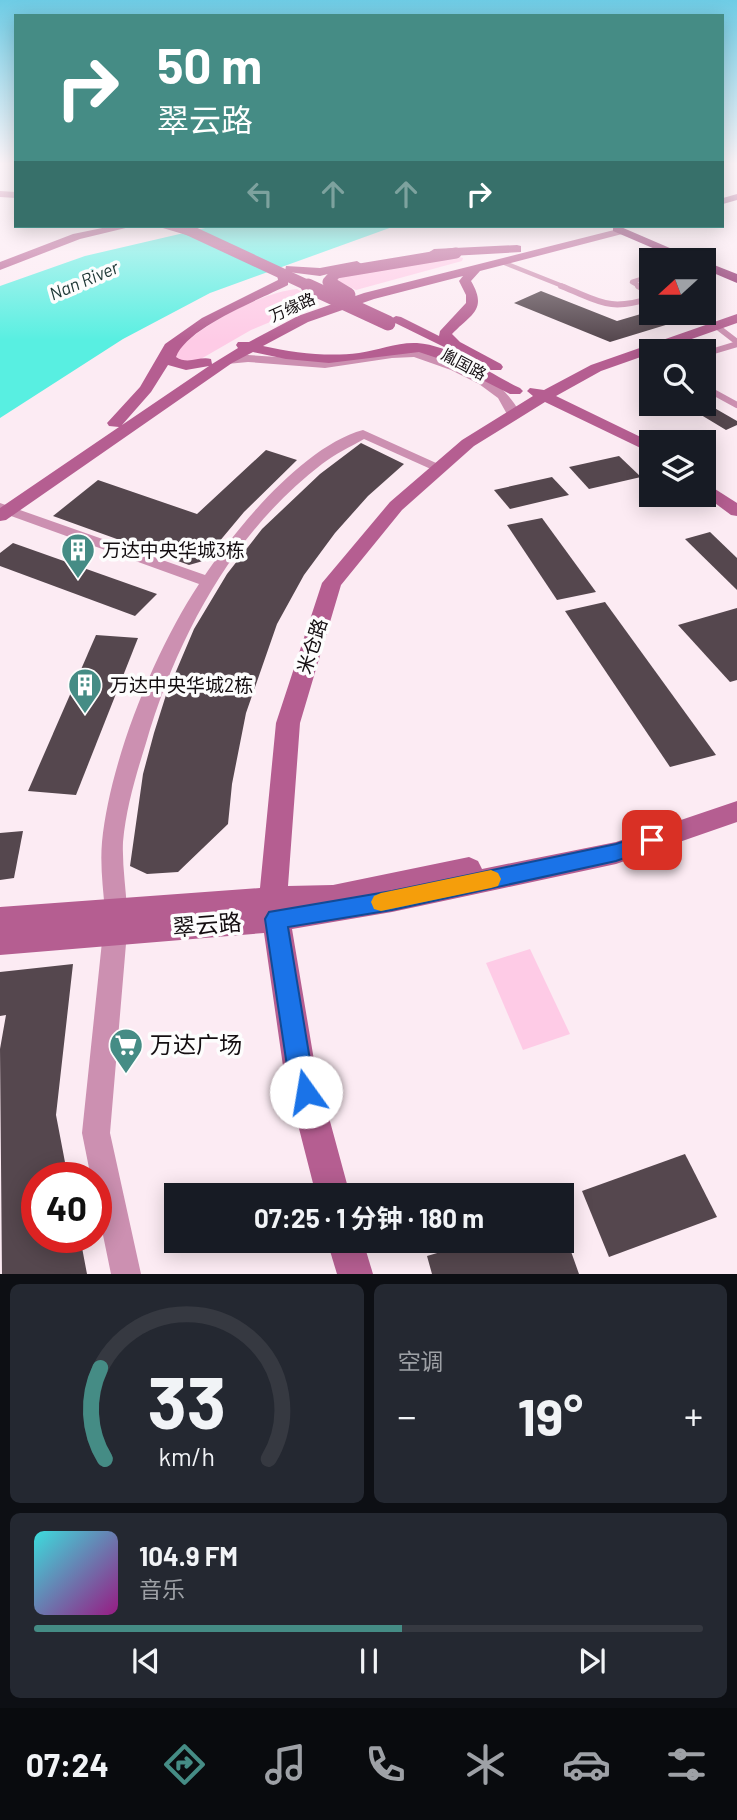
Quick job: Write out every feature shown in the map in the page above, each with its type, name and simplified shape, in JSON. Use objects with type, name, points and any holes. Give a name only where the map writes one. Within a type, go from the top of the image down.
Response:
[{"type":"highway","points":[[617,230],[651,248]]},
{"type":"highway","points":[[617,230],[662,248]]},
{"type":"highway","points":[[716,270],[737,279]]},
{"type":"highway","points":[[716,277],[737,286]]},
{"type":"street","points":[[0,255],[82,228]]},
{"type":"street","points":[[0,255],[76,231],[107,228]]},
{"type":"street","points":[[202,229],[392,322]]},
{"type":"street","name":"万缘路","points":[[3,510],[206,362],[247,343],[303,319],[369,296],[549,245],[617,230]]},
{"type":"street","name":"万缘路","points":[[3,510],[227,360],[247,343],[295,316],[361,291],[502,262],[617,230]]},
{"type":"street","points":[[0,266],[76,231]]},
{"type":"street","points":[[287,272],[334,271],[384,259],[549,245]]},
{"type":"street","points":[[247,343],[309,355],[356,354],[385,347],[396,341],[397,335],[392,322],[335,288],[328,282],[329,279],[336,273],[371,265],[455,252],[471,257],[471,268],[465,281],[473,293],[474,301],[469,311],[445,334],[455,345],[517,385]]},
{"type":"street","points":[[287,272],[317,290],[392,322],[419,326],[449,321],[462,310],[466,301],[461,292],[445,284],[414,285]]},
{"type":"street","points":[[103,435],[146,389],[170,347],[208,322],[284,282],[287,272]]},
{"type":"street","points":[[206,362],[181,365],[169,358],[172,350],[208,322],[280,289],[293,287],[317,290]]},
{"type":"street","name":"米仓路","points":[[716,325],[737,318]]},
{"type":"street","name":"胤国路","points":[[392,322],[639,443]]},
{"type":"street","name":"米仓路","points":[[674,339],[712,326]]},
{"type":"street","points":[[247,343],[274,355],[311,359],[361,356],[400,348],[429,349],[517,385]]},
{"type":"street","name":"米仓路","points":[[330,1183],[299,1066],[274,909],[288,723],[332,583],[396,506],[468,443],[513,413],[596,368],[639,352]]},
{"type":"street","points":[[227,360],[257,357],[316,365],[404,353],[419,355],[492,385],[505,396],[513,413]]},
{"type":"street","points":[[126,1274],[96,1133],[116,922],[112,853],[121,799],[137,737],[170,652],[209,582],[242,537],[289,486],[319,460],[363,434],[438,467]]},
{"type":"street","points":[[716,496],[737,511]]},
{"type":"street","points":[[3,510],[209,582]]},
{"type":"street","name":"翠云路","points":[[274,909],[625,837],[737,796]]},
{"type":"street","name":"翠云路","points":[[0,942],[116,922],[392,900],[616,853],[737,811]]},
{"type":"street","name":"翠云路","points":[[0,920],[116,922]]},
{"type":"street","points":[[349,1253],[355,1274]]},
{"type":"lane","points":[[502,262],[609,305],[626,306],[639,300]]},
{"type":"lane","points":[[716,326],[737,343]]},
{"type":"lane","points":[[716,350],[737,343]]},
{"type":"lane","points":[[716,394],[737,405]]},
{"type":"shaded area","points":[[456,256],[463,258],[462,261],[356,290],[336,280],[342,275]]},
{"type":"shaded area","points":[[297,289],[318,302],[251,330],[199,360],[187,363],[172,357],[195,335],[229,313],[265,297]]},
{"type":"shaded area","points":[[530,949],[570,1034],[523,1050],[486,963]]},
{"type":"water","name":"Nan River","points":[[205,228],[389,228],[210,293],[123,339],[0,418],[0,286],[85,256]]},
{"type":"building","points":[[541,291],[617,321],[639,315],[639,326],[662,326],[610,342],[514,303]]},
{"type":"building","points":[[716,409],[737,421],[737,425],[726,430],[703,416],[716,416]]},
{"type":"building","points":[[361,443],[404,464],[368,496],[335,533],[304,575],[277,624],[246,713],[232,784],[228,824],[178,872],[147,874],[130,866],[143,774],[154,733],[166,695],[194,629],[227,574],[262,529],[320,474]]},
{"type":"building","points":[[266,450],[297,460],[244,512],[203,561],[189,565],[53,516],[98,480],[197,514]]},
{"type":"building","points":[[619,456],[639,477],[589,489],[569,467]]},
{"type":"building","points":[[552,477],[569,495],[510,509],[494,490]]},
{"type":"building","points":[[542,518],[596,592],[557,600],[507,525]]},
{"type":"building","points":[[710,532],[737,558],[737,590],[685,539]]},
{"type":"building","name":"万达中央华城3栋","points":[[13,543],[157,594],[135,616],[0,566],[0,553]]},
{"type":"building","points":[[605,602],[716,755],[670,767],[565,611]]},
{"type":"building","points":[[737,608],[737,680],[730,682],[678,625]]},
{"type":"building","name":"万达中央华城2栋","points":[[96,635],[138,638],[76,795],[28,791]]},
{"type":"building","points":[[23,831],[14,878],[0,880],[0,833]]},
{"type":"building","points":[[73,964],[56,1115],[65,1162],[21,1162],[21,1253],[83,1253],[87,1274],[2,1274],[0,1049],[6,1015],[0,1016],[0,972]]},
{"type":"building","points":[[685,1154],[717,1217],[609,1257],[582,1191]]},
{"type":"building","points":[[437,1253],[572,1253],[579,1274],[432,1274],[427,1256]]},
{"type":"slow traffic","points":[[381,902],[491,879]]},
{"type":"place","name":"万达中央华城3栋","points":[[78,580]]},
{"type":"place","name":"万达中央华城2栋","points":[[85,715]]},
{"type":"place","name":"万达广场","points":[[126,1075]]},
{"type":"route","points":[[306,1092],[299,1066],[276,919],[392,900],[616,853],[652,840]]}]
